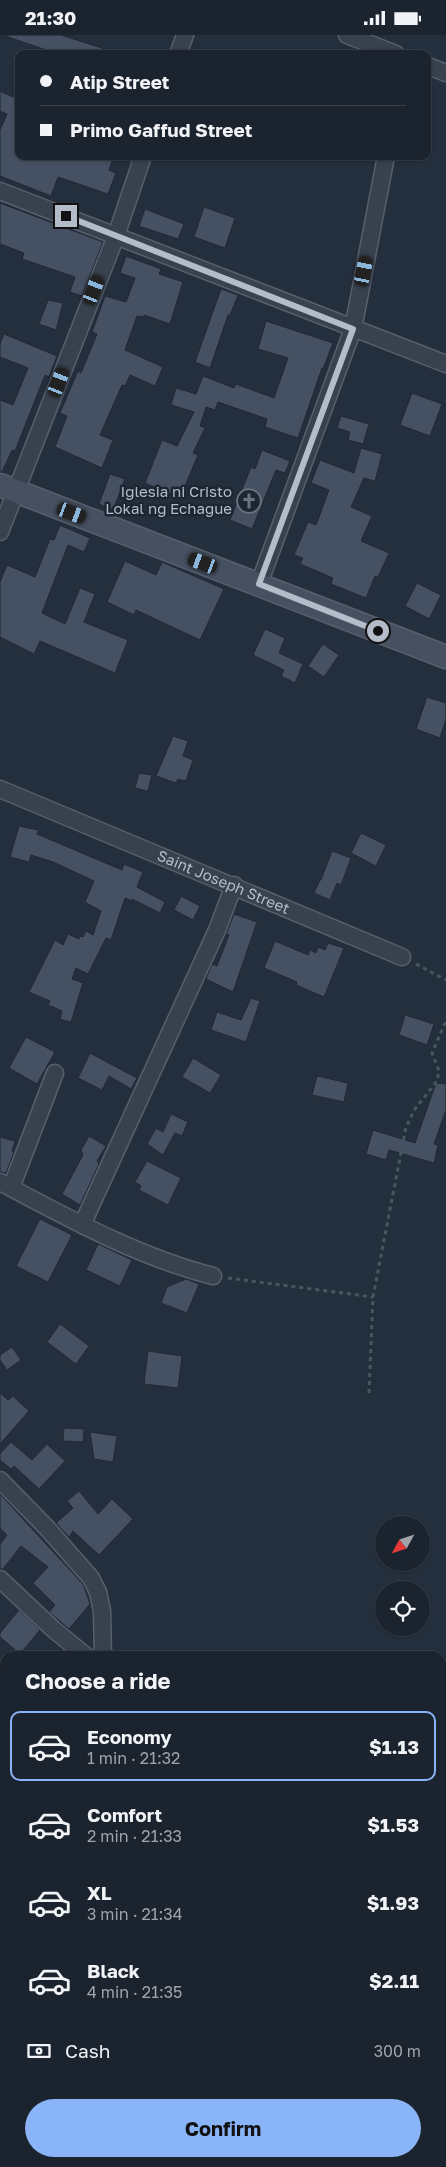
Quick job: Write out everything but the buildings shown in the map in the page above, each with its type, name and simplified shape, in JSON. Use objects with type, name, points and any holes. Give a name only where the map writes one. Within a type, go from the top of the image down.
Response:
[{"type":"main road","points":[[8,488],[446,657]]},
{"type":"street","points":[[179,50],[184,35]]},
{"type":"street","points":[[346,35],[385,50]]},
{"type":"street","points":[[431,67],[446,73]]},
{"type":"street","points":[[0,532],[8,488],[116,235],[142,160]]},
{"type":"street","points":[[259,584],[353,329],[385,160]]},
{"type":"street","points":[[0,191],[446,364]]},
{"type":"street","name":"Saint Joseph Street","points":[[0,789],[234,885],[402,957]]},
{"type":"street","points":[[82,1225],[217,930],[234,885]]},
{"type":"street","points":[[55,1073],[5,1185],[82,1225],[166,1262],[213,1276]]},
{"type":"street","points":[[0,1480],[47,1528],[91,1578],[98,1592],[102,1611],[103,1651]]},
{"type":"street","points":[[0,1579],[53,1629],[80,1651]]},
{"type":"path","points":[[402,957],[446,980]]},
{"type":"path","points":[[369,1393],[373,1297],[406,1127],[415,1109],[437,1081],[439,1071],[432,1053],[446,1021]]},
{"type":"path","points":[[213,1276],[373,1297]]},
{"type":"place","name":"Iglesia ni Cristo Lokal ng Echague","points":[[249,501]]},
{"type":"route","points":[[66,216],[353,329],[259,584],[378,631]]}]
